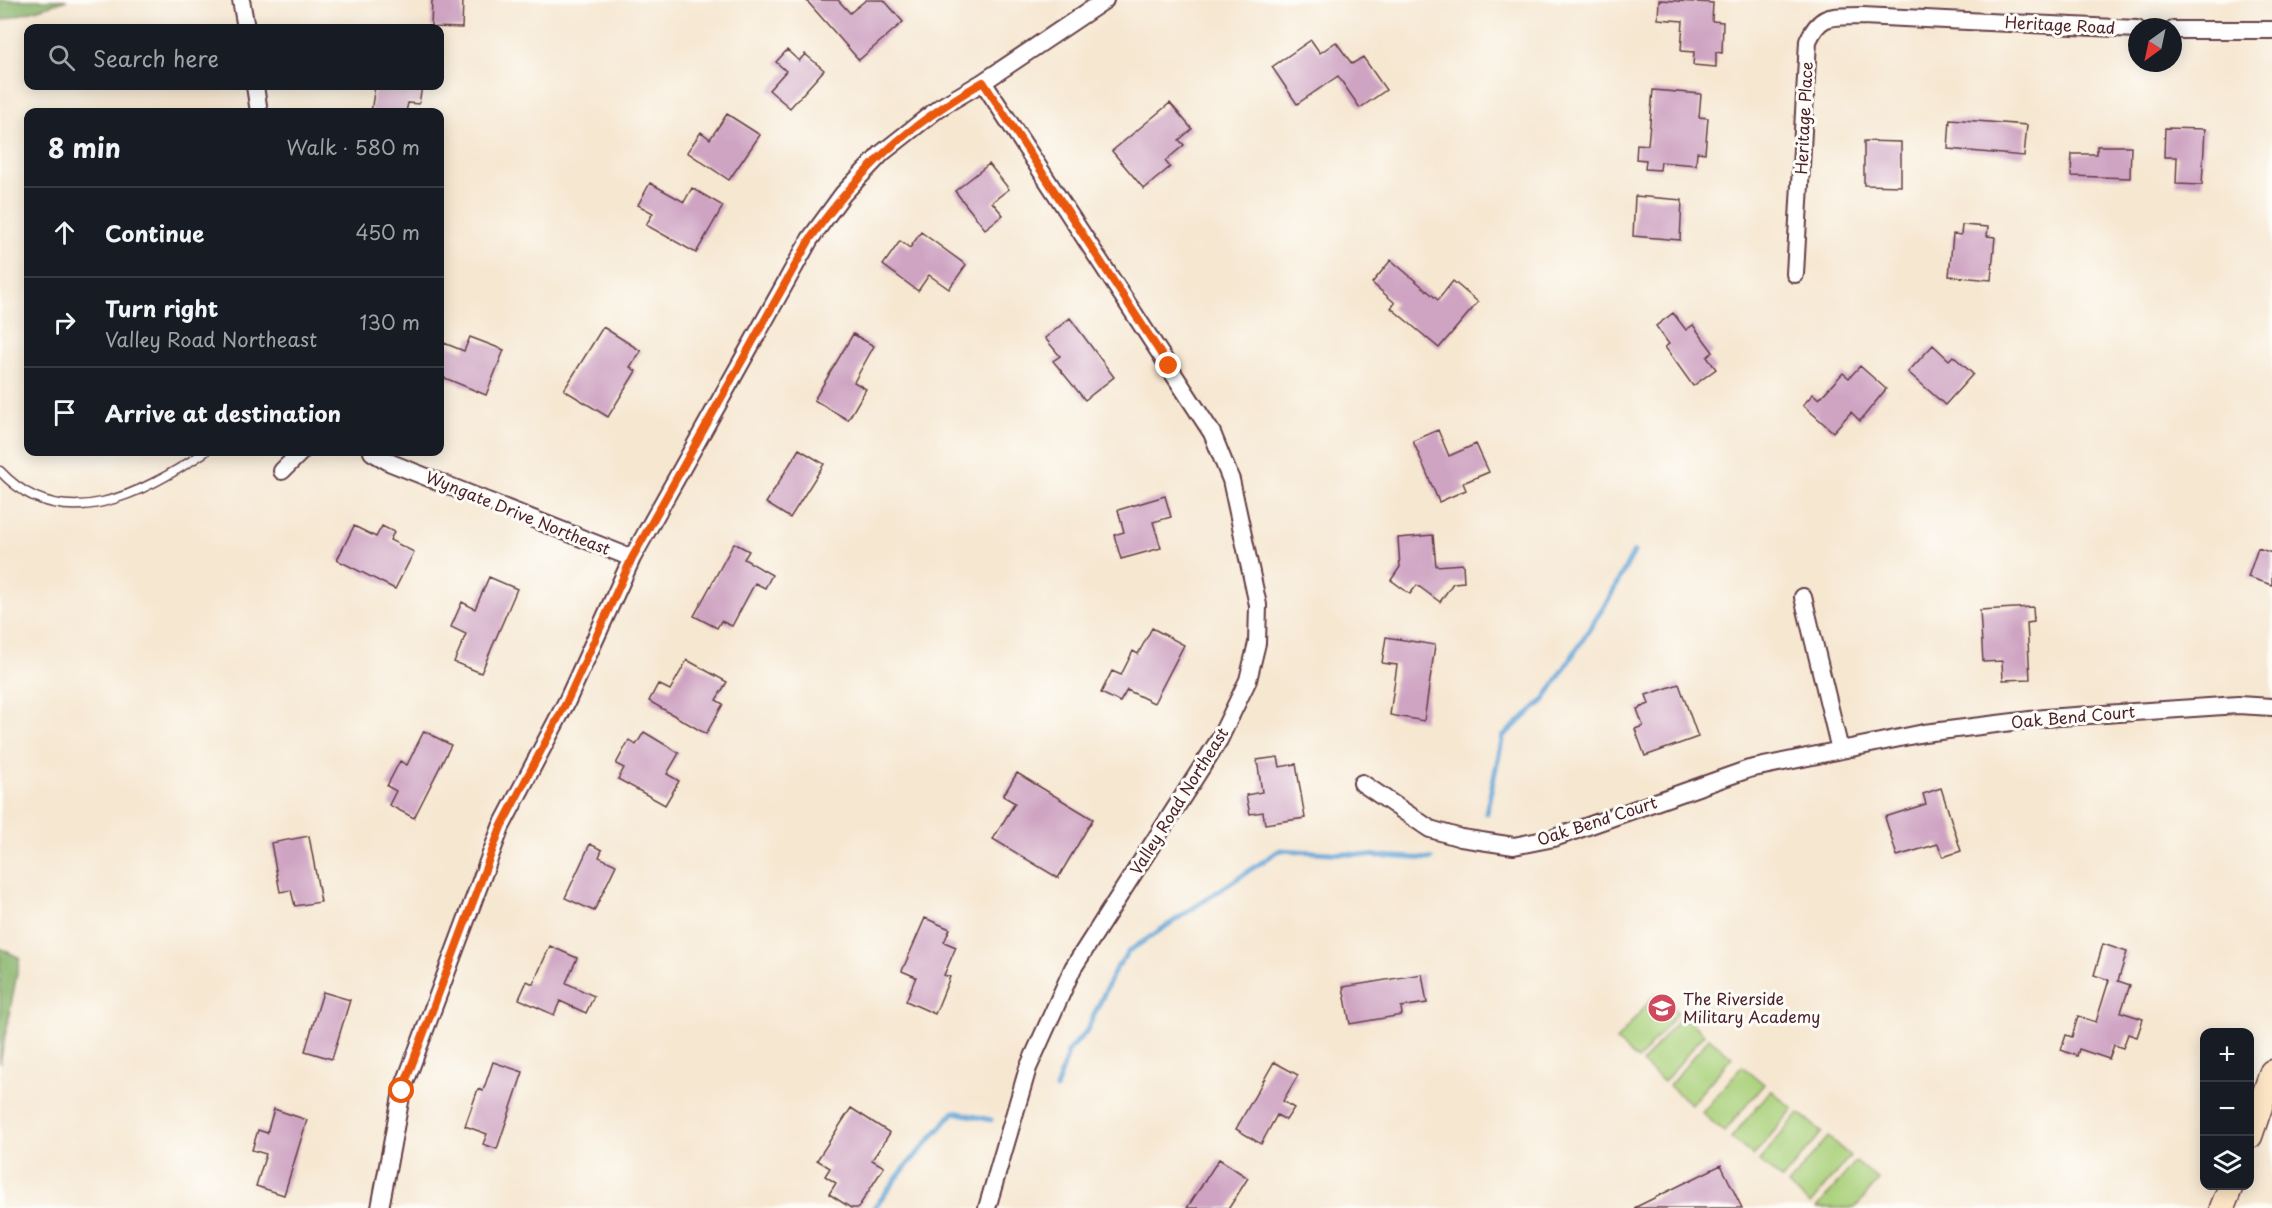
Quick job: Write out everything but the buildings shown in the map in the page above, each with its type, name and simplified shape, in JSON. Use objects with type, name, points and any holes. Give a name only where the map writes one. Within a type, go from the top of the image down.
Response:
[{"type":"street","points":[[241,0],[245,24]]},
{"type":"street","points":[[380,1208],[402,1091],[484,865],[501,827],[567,701],[632,558],[810,239],[843,194],[882,153],[939,108],[983,82],[1105,0]]},
{"type":"street","name":"Heritage Road","points":[[1875,16],[2128,29]]},
{"type":"street","name":"Heritage Place","points":[[1796,274],[1808,41],[1815,26],[1827,17],[1875,16]]},
{"type":"street","points":[[2182,30],[2272,30]]},
{"type":"street","name":"Valley Road Northeast","points":[[983,82],[1212,433],[1231,480],[1258,605],[1257,643],[1248,680],[1219,740],[1073,968],[1028,1068],[987,1208]]},
{"type":"street","points":[[256,90],[259,108]]},
{"type":"street","points":[[282,471],[297,456]]},
{"type":"street","name":"Wyngate Drive Northeast","points":[[379,456],[391,463],[632,558]]},
{"type":"street","points":[[1803,597],[1840,750]]},
{"type":"street","name":"Oak Bend Court","points":[[1362,783],[1430,829],[1461,838],[1514,846],[1554,838],[1749,769],[1924,733],[2045,718],[2238,705],[2272,707]]},
{"type":"street","points":[[2254,1124],[2272,1072]]},
{"type":"street","points":[[2222,1208],[2229,1190]]},
{"type":"lane","points":[[0,471],[26,493],[46,502],[74,507],[112,500],[173,473],[199,456]]},
{"type":"green space","points":[[0,0],[67,0],[0,21]]},
{"type":"green space","points":[[0,948],[20,958],[0,1063]]},
{"type":"green space","points":[[1656,993],[1678,1012],[1638,1060],[1616,1041]]},
{"type":"green space","points":[[1682,1015],[1704,1034],[1664,1082],[1642,1063]]},
{"type":"green space","points":[[1709,1038],[1732,1057],[1691,1104],[1669,1086]]},
{"type":"green space","points":[[1742,1066],[1764,1084],[1724,1132],[1702,1113]]},
{"type":"green space","points":[[1771,1090],[1793,1109],[1753,1156],[1731,1138]]},
{"type":"green space","points":[[1799,1113],[1822,1132],[1782,1180],[1759,1161]]},
{"type":"green space","points":[[1828,1137],[1850,1156],[1810,1204],[1788,1185]]},
{"type":"green space","points":[[1856,1161],[1879,1180],[1855,1208],[1817,1208]]},
{"type":"waterway","points":[[1486,813],[1503,736],[1544,700],[1608,600],[1634,552]]},
{"type":"waterway","points":[[1056,1089],[1069,1050],[1086,1032],[1115,970],[1129,951],[1280,850],[1431,859]]},
{"type":"waterway","points":[[874,1208],[903,1170],[954,1112],[991,1120]]},
{"type":"place","name":"The Riverside Military Academy","points":[[1662,1008]]},
{"type":"route","points":[[402,1091],[484,865],[501,827],[567,701],[632,558],[810,239],[843,194],[882,153],[939,108],[983,82],[1169,366]]}]
